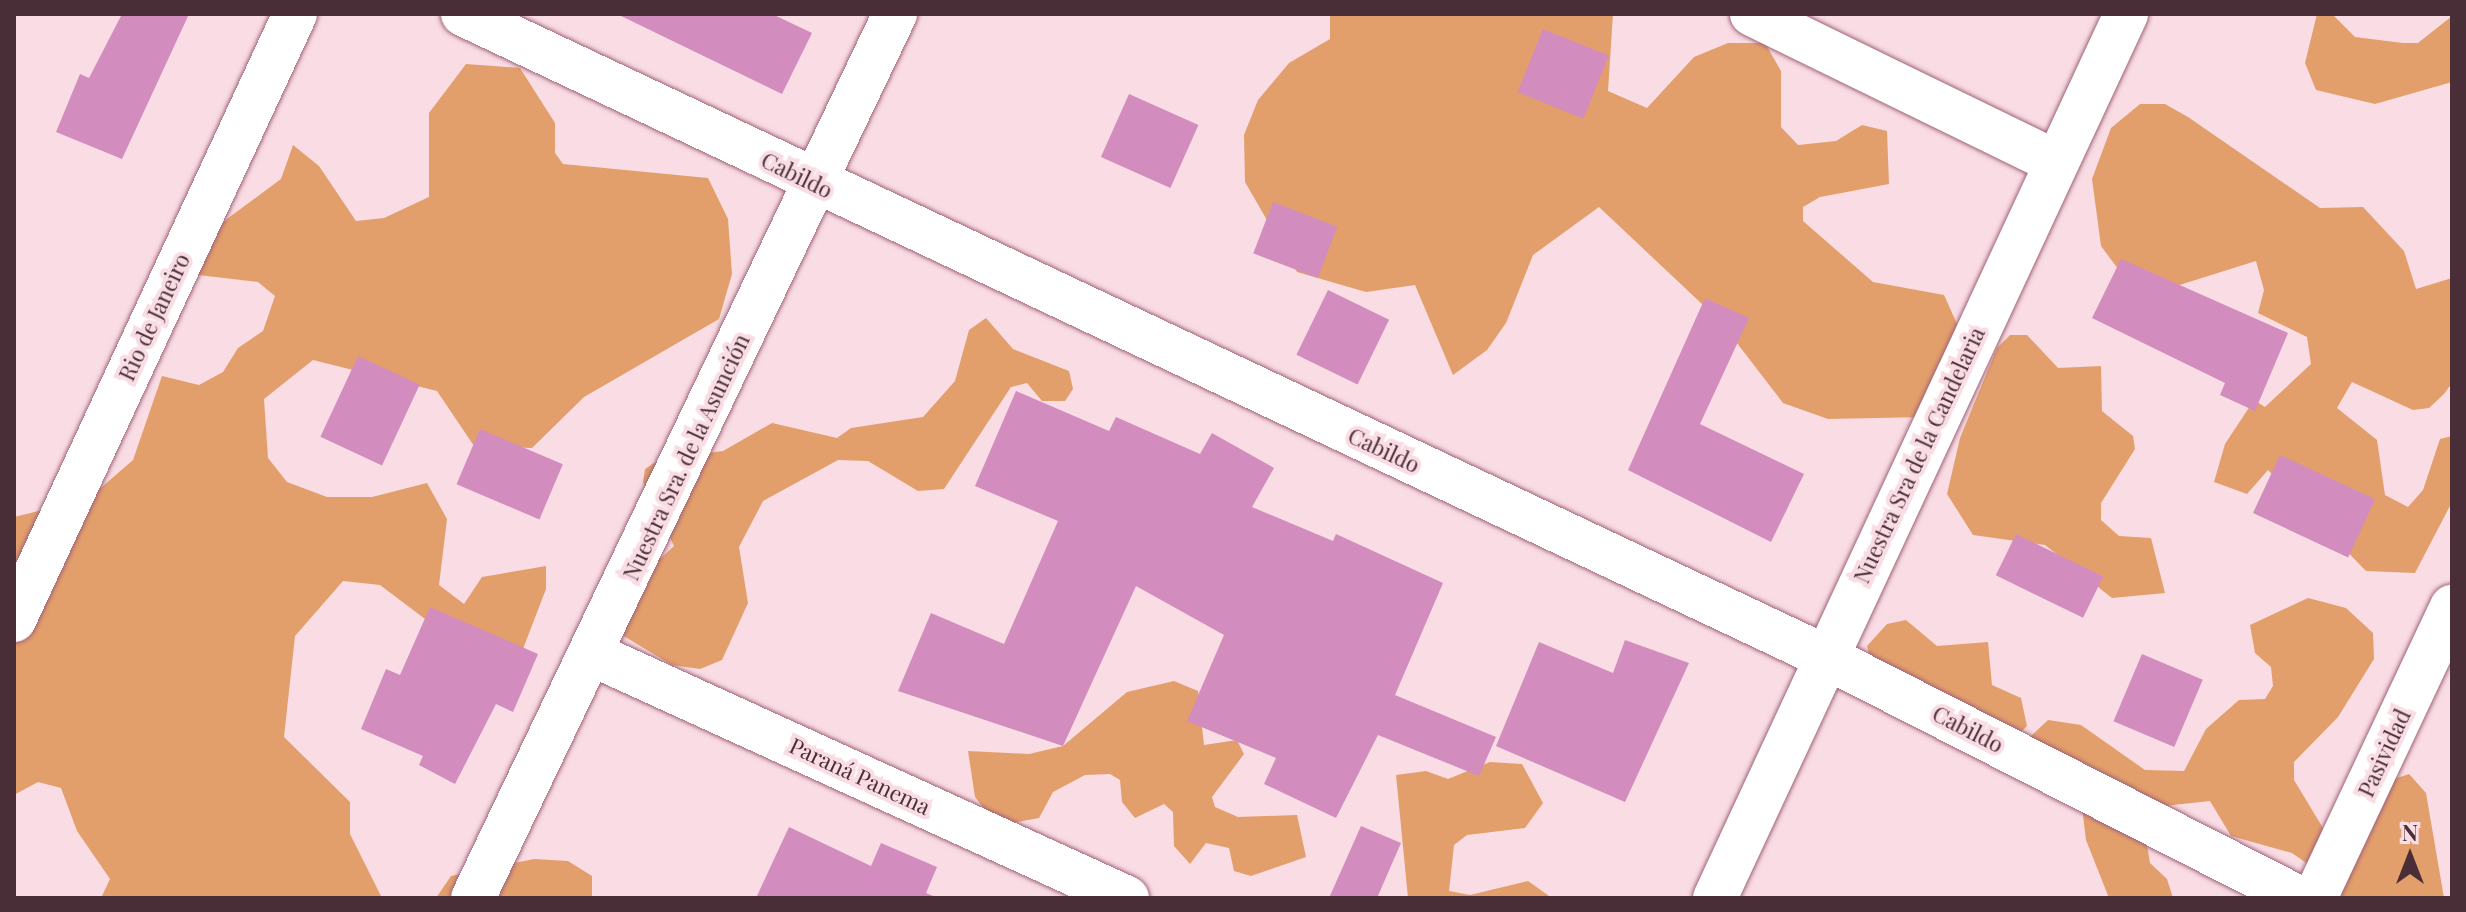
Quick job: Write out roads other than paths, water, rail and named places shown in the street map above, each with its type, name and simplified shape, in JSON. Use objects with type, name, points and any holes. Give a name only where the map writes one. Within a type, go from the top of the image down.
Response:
[{"type":"street","name":"Rio de Janeiro","points":[[14,620],[295,14]]},
{"type":"street","name":"Cabildo","points":[[463,14],[815,184],[1826,657],[2299,898]]},
{"type":"street","name":"Nuestra Sra. de la Asunción","points":[[473,898],[895,14]]},
{"type":"street","points":[[1752,14],[2053,161]]},
{"type":"street","name":"Nuestra Sra de la Candelaria","points":[[1715,898],[2053,161],[2126,14]]},
{"type":"street","name":"Pasividad","points":[[2315,898],[2452,607]]},
{"type":"street","name":"Paraná Panema","points":[[592,654],[1127,898]]}]
